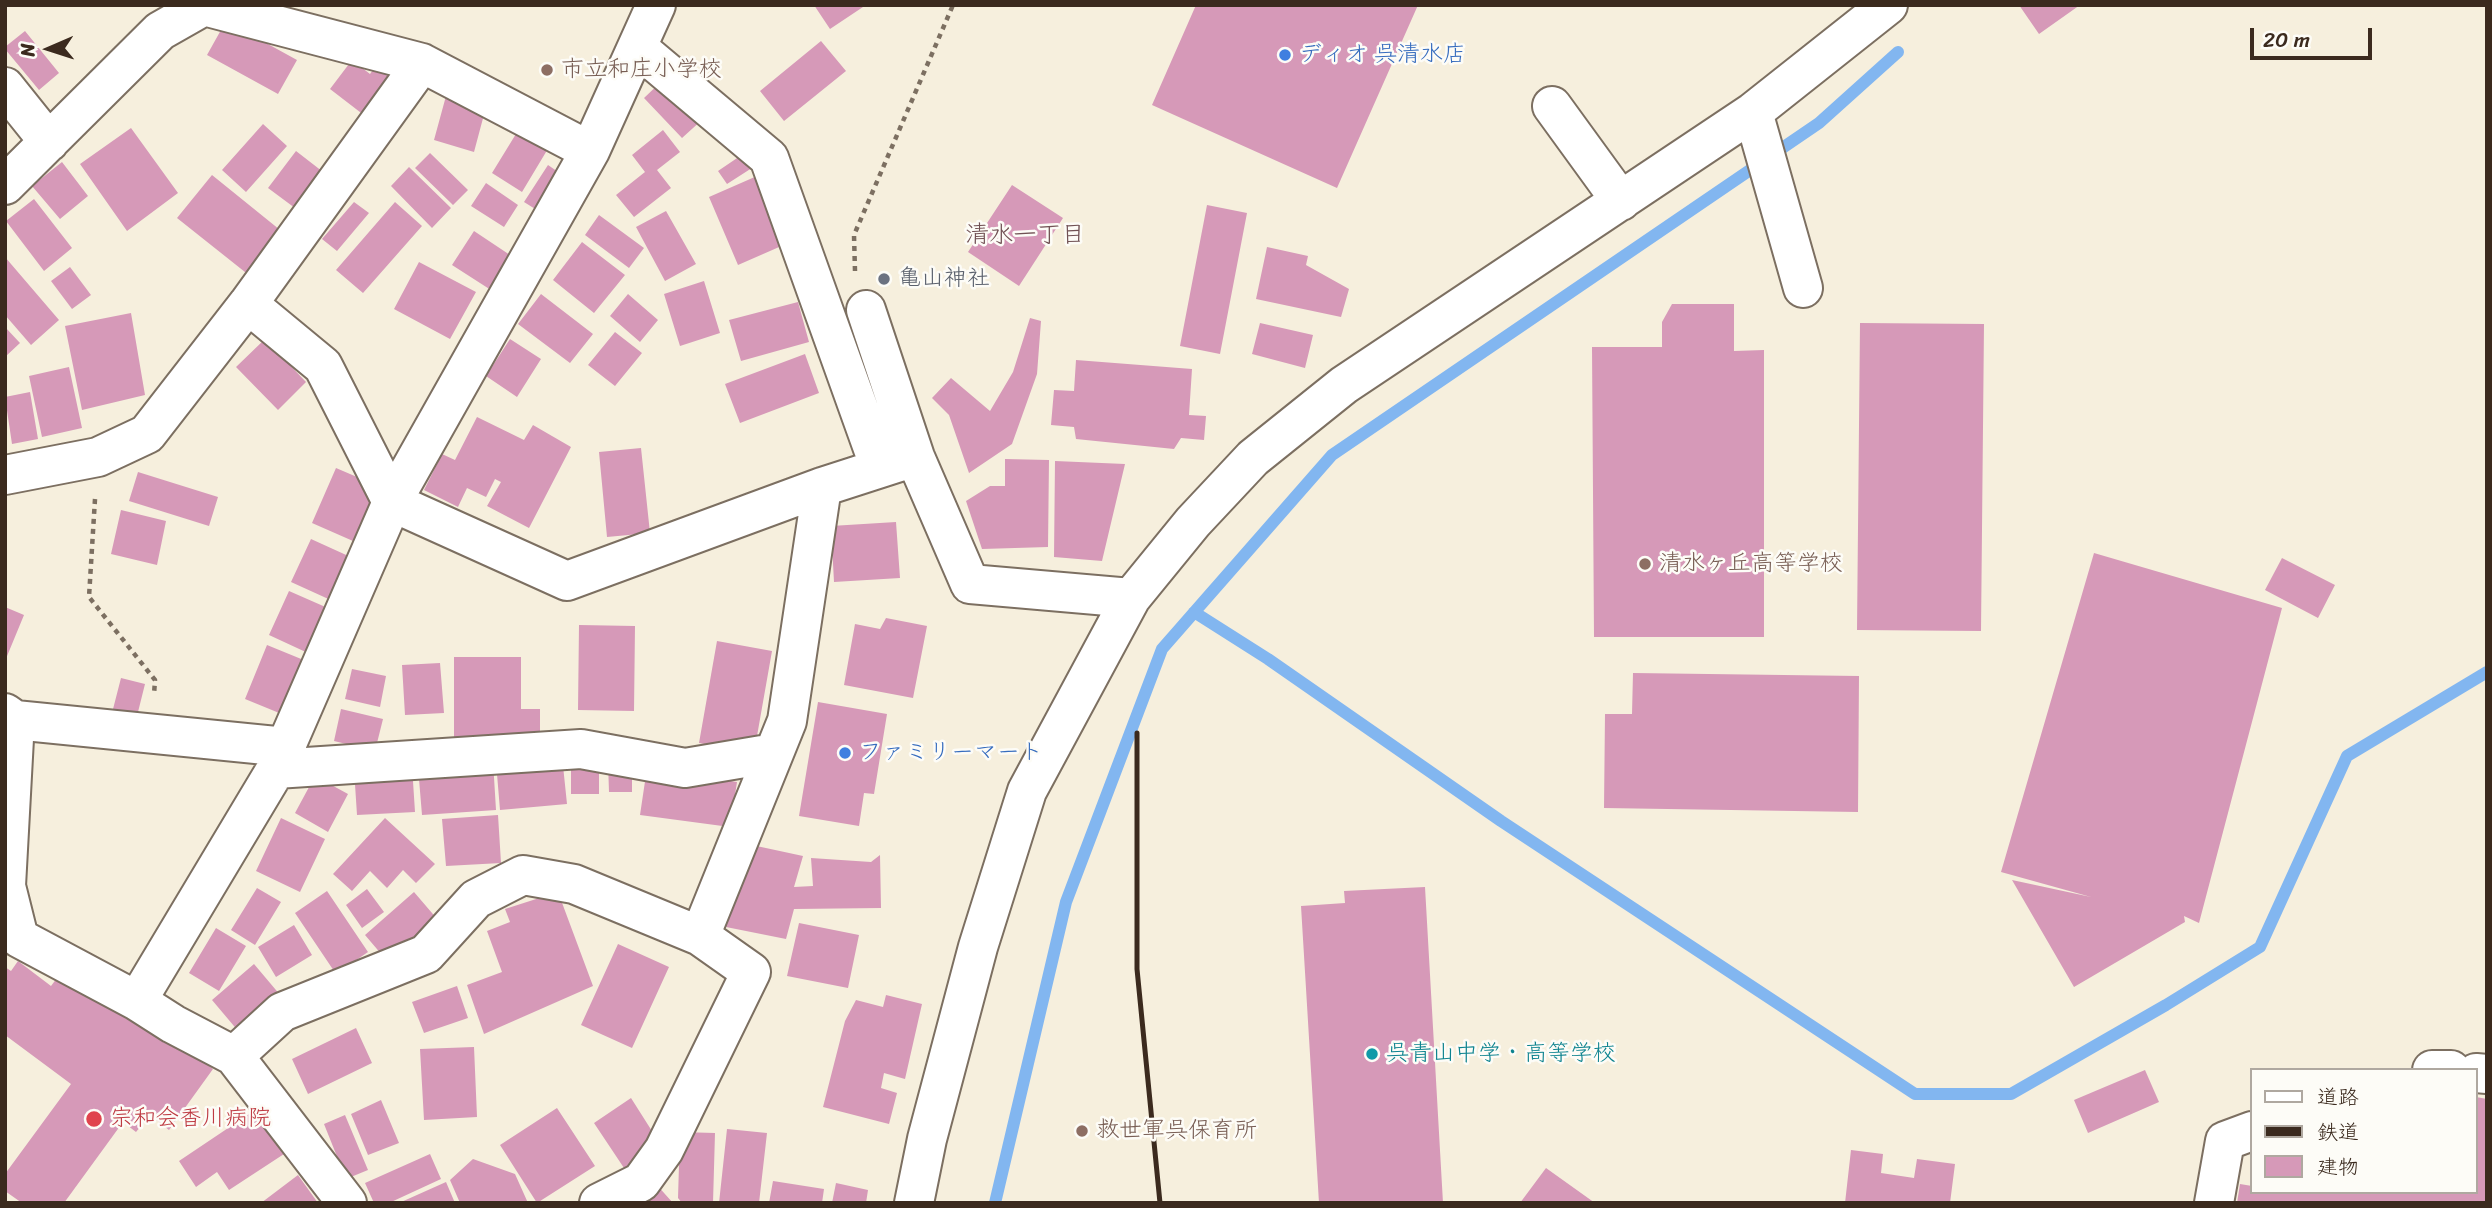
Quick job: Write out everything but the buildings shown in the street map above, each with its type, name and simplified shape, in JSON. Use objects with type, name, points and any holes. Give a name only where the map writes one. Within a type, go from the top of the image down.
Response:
[{"type":"street","points":[[137,1001],[281,758],[392,502],[590,151],[656,5]]},
{"type":"street","points":[[914,1203],[927,1139],[978,947],[1027,791],[1131,598],[1193,522],[1263,450],[1344,385],[1753,112],[1888,5]]},
{"type":"street","points":[[5,185],[49,142],[158,18],[204,6],[422,63],[590,151]]},
{"type":"street","points":[[638,48],[769,158],[898,463],[970,584],[1131,598]]},
{"type":"street","points":[[5,475],[98,457],[147,435],[248,304],[422,63]]},
{"type":"street","points":[[5,88],[49,142]]},
{"type":"street","points":[[1552,106],[1621,201]]},
{"type":"street","points":[[1753,112],[1803,288]]},
{"type":"street","points":[[248,304],[323,366],[392,502],[567,581],[822,486],[898,463]]},
{"type":"street","points":[[866,310],[898,463]]},
{"type":"street","points":[[699,936],[787,721],[822,486]]},
{"type":"street","points":[[347,1203],[234,1056],[19,937],[6,886],[10,717],[152,734],[281,758],[581,749],[685,768],[774,753]]},
{"type":"street","points":[[234,1056],[282,1012],[426,954],[476,899],[523,875],[574,884],[699,936],[751,972],[664,1150],[641,1182],[599,1203]]},
{"type":"street","points":[[2214,1203],[2225,1140],[2250,1132]]},
{"type":"path","points":[[866,310],[855,278],[853,235],[953,5]]},
{"type":"path","points":[[98,457],[89,597],[155,680],[152,734]]},
{"type":"waterway","points":[[995,1203],[1066,902],[1162,649],[1332,455],[1819,123],[1898,52]]},
{"type":"waterway","points":[[1194,612],[1268,659],[1501,821],[1915,1094],[2011,1094],[2166,1005],[2260,947],[2347,756],[2487,672]]},
{"type":"railway","points":[[1137,733],[1137,969],[1160,1203]]},
{"type":"place","name":"ディオ 呉清水店","points":[[1285,55]]},
{"type":"place","name":"市立和庄小学校","points":[[547,70]]},
{"type":"place","name":"亀山神社","points":[[884,279]]},
{"type":"place","name":"清水ヶ丘高等学校","points":[[1645,564]]},
{"type":"place","name":"ファミリーマート","points":[[845,753]]},
{"type":"place","name":"呉青山中学・高等学校","points":[[1372,1054]]},
{"type":"place","name":"宗和会香川病院","points":[[94,1119]]},
{"type":"place","name":"救世軍呉保育所","points":[[1082,1131]]},
{"type":"district","name":"清水一丁目","points":[[1025,236]]}]
